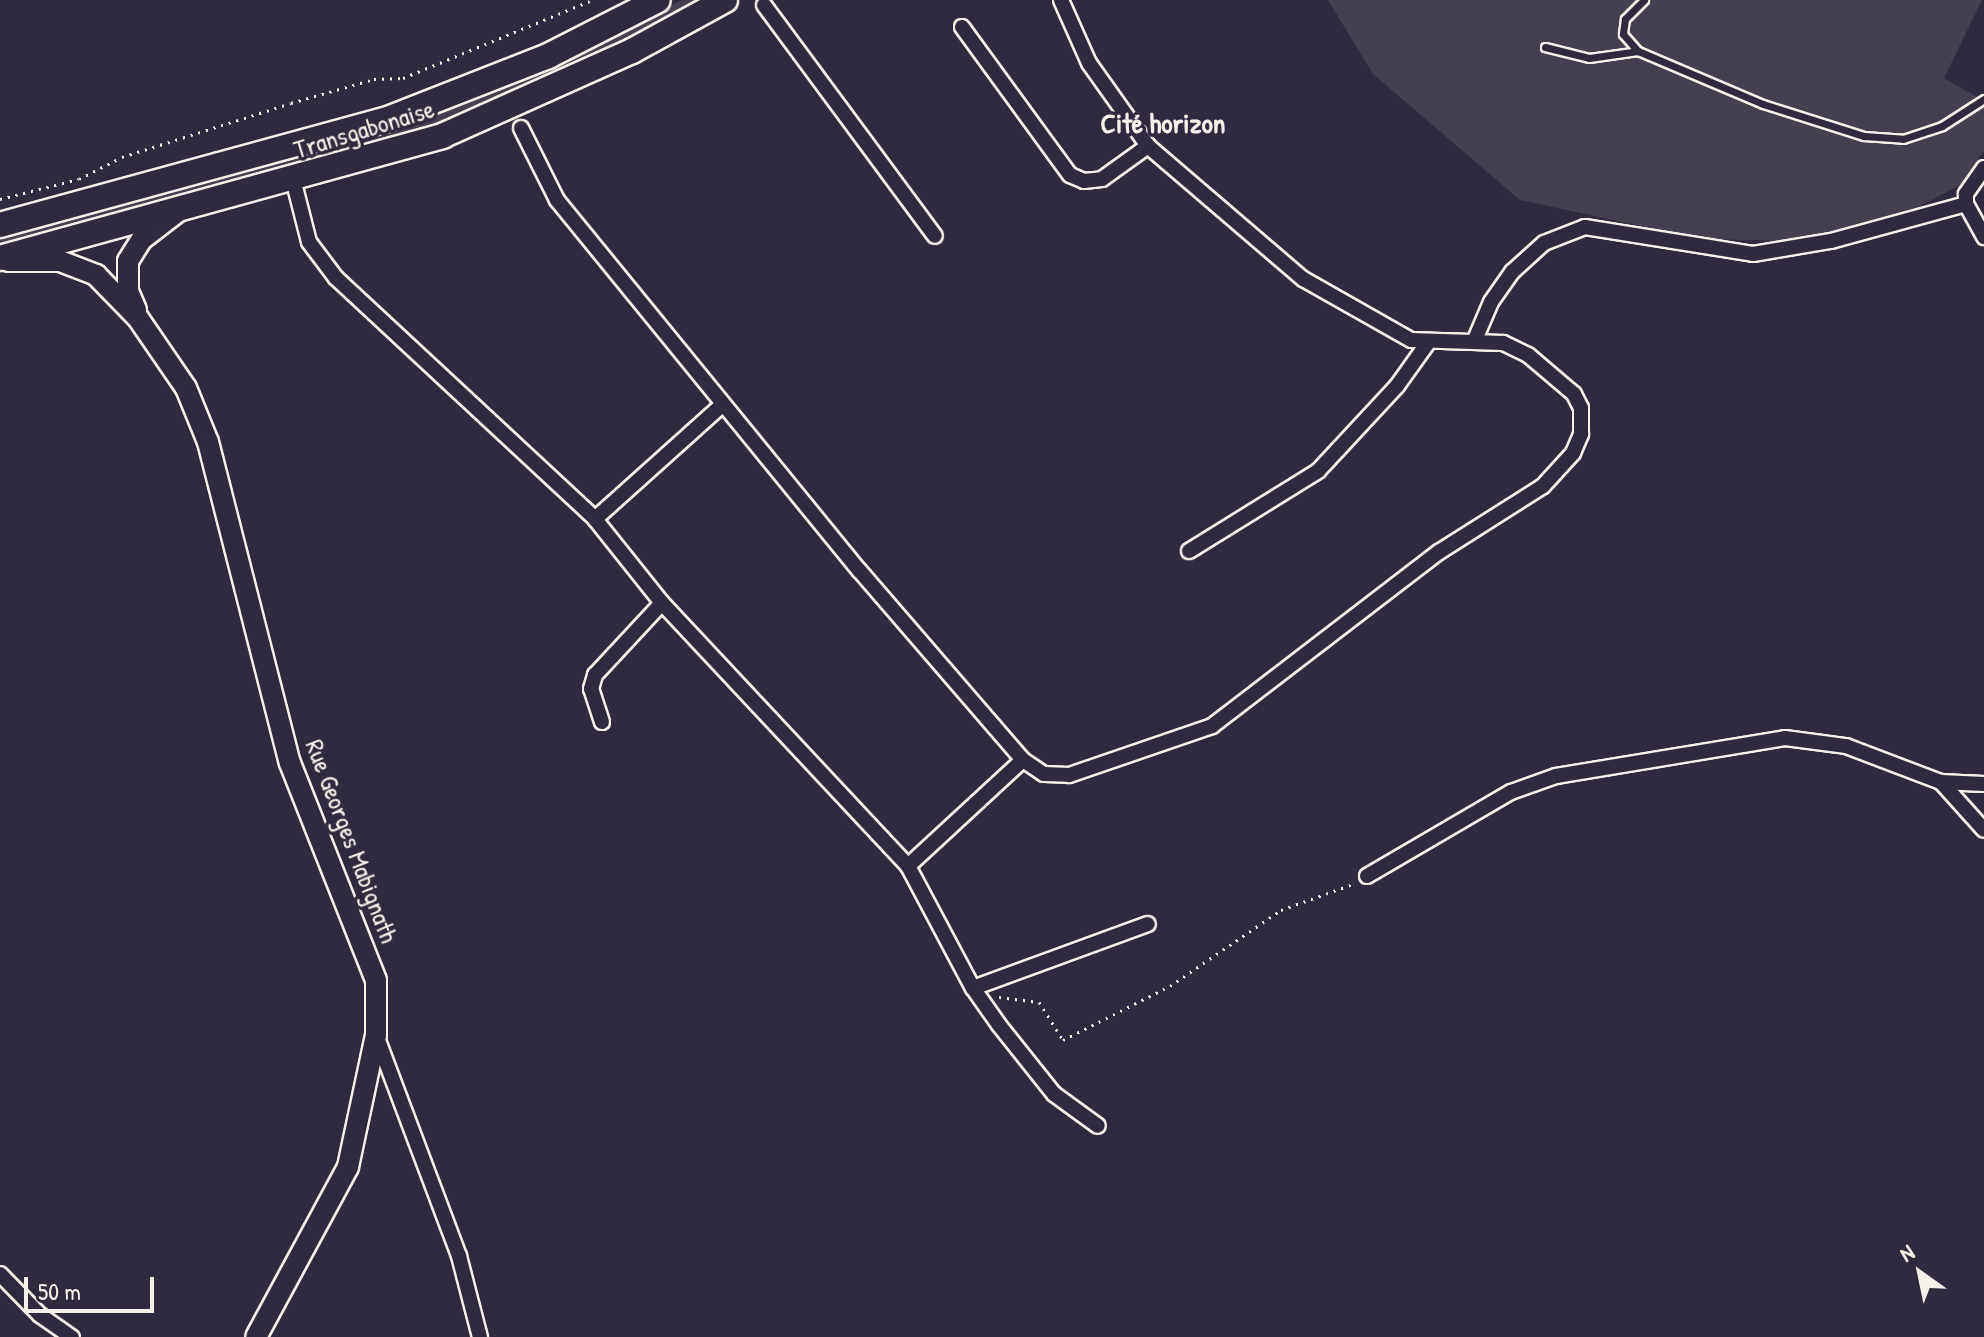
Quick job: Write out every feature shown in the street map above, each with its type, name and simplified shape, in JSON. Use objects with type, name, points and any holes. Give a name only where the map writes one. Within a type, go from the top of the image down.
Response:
[{"type":"highway","name":"Transgabonaise","points":[[0,225],[385,120],[548,56],[658,0]]},
{"type":"highway","name":"Transgabonaise","points":[[0,260],[442,136],[632,51],[725,0]]},
{"type":"main road","points":[[138,318],[128,291],[128,261],[142,239],[182,208]]},
{"type":"main road","points":[[0,260],[79,267],[107,284],[138,318]]},
{"type":"main road","name":"Rue Georges Mabignath","points":[[138,318],[186,388],[208,442],[290,763],[373,966],[378,995],[376,1035],[348,1167],[256,1337]]},
{"type":"street","points":[[521,128],[557,200],[647,304],[722,405],[1023,760],[1044,774],[1069,775],[1198,734],[1439,552],[1543,486],[1573,453],[1581,434],[1580,402],[1528,355],[1503,343],[1427,344],[1411,340],[1303,279],[1148,146],[1089,63],[1061,0]]},
{"type":"street","points":[[764,5],[935,236]]},
{"type":"street","points":[[962,27],[1070,175],[1084,181],[1102,179],[1148,146]]},
{"type":"street","points":[[1984,168],[1966,194],[1966,204],[1984,237]]},
{"type":"street","points":[[293,179],[309,242],[336,278],[595,519],[662,603],[908,866],[973,988],[1054,1094],[1098,1126]]},
{"type":"street","points":[[1474,342],[1491,302],[1512,272],[1544,243],[1585,227],[1753,254],[1831,241],[1966,204]]},
{"type":"street","points":[[1189,551],[1318,471],[1397,386],[1427,344]]},
{"type":"street","points":[[595,519],[722,405]]},
{"type":"street","points":[[602,722],[591,689],[595,675],[662,603]]},
{"type":"street","points":[[1367,876],[1511,792],[1556,776],[1785,738],[1846,746],[1941,782],[1984,784]]},
{"type":"street","points":[[908,866],[1023,760]]},
{"type":"street","points":[[1941,782],[1984,830]]},
{"type":"street","points":[[973,988],[1148,924]]},
{"type":"street","points":[[376,1035],[459,1256],[480,1337]]},
{"type":"street","points":[[1,1279],[72,1337]]},
{"type":"lane","points":[[1644,0],[1625,19],[1623,34],[1638,51],[1763,104],[1864,136],[1903,139],[1942,126],[1984,99]]},
{"type":"lane","points":[[1545,47],[1589,58],[1638,51]]},
{"type":"path","points":[[0,199],[79,179],[122,157],[291,103],[374,79],[403,78],[592,0]]},
{"type":"path","points":[[973,988],[1006,999],[1039,1002],[1063,1040],[1183,979],[1281,910],[1343,890],[1367,876]]},
{"type":"shaded area","points":[[682,0],[703,0],[626,42],[445,122],[0,247],[0,237],[314,153],[441,113],[552,67]]},
{"type":"shaded area","points":[[1328,0],[1982,0],[1944,78],[1984,101],[1984,150],[1962,184],[1918,207],[1795,241],[1701,239],[1520,200],[1373,74]]},
{"type":"district","name":"Cité horizon","points":[[1163,123]]}]
